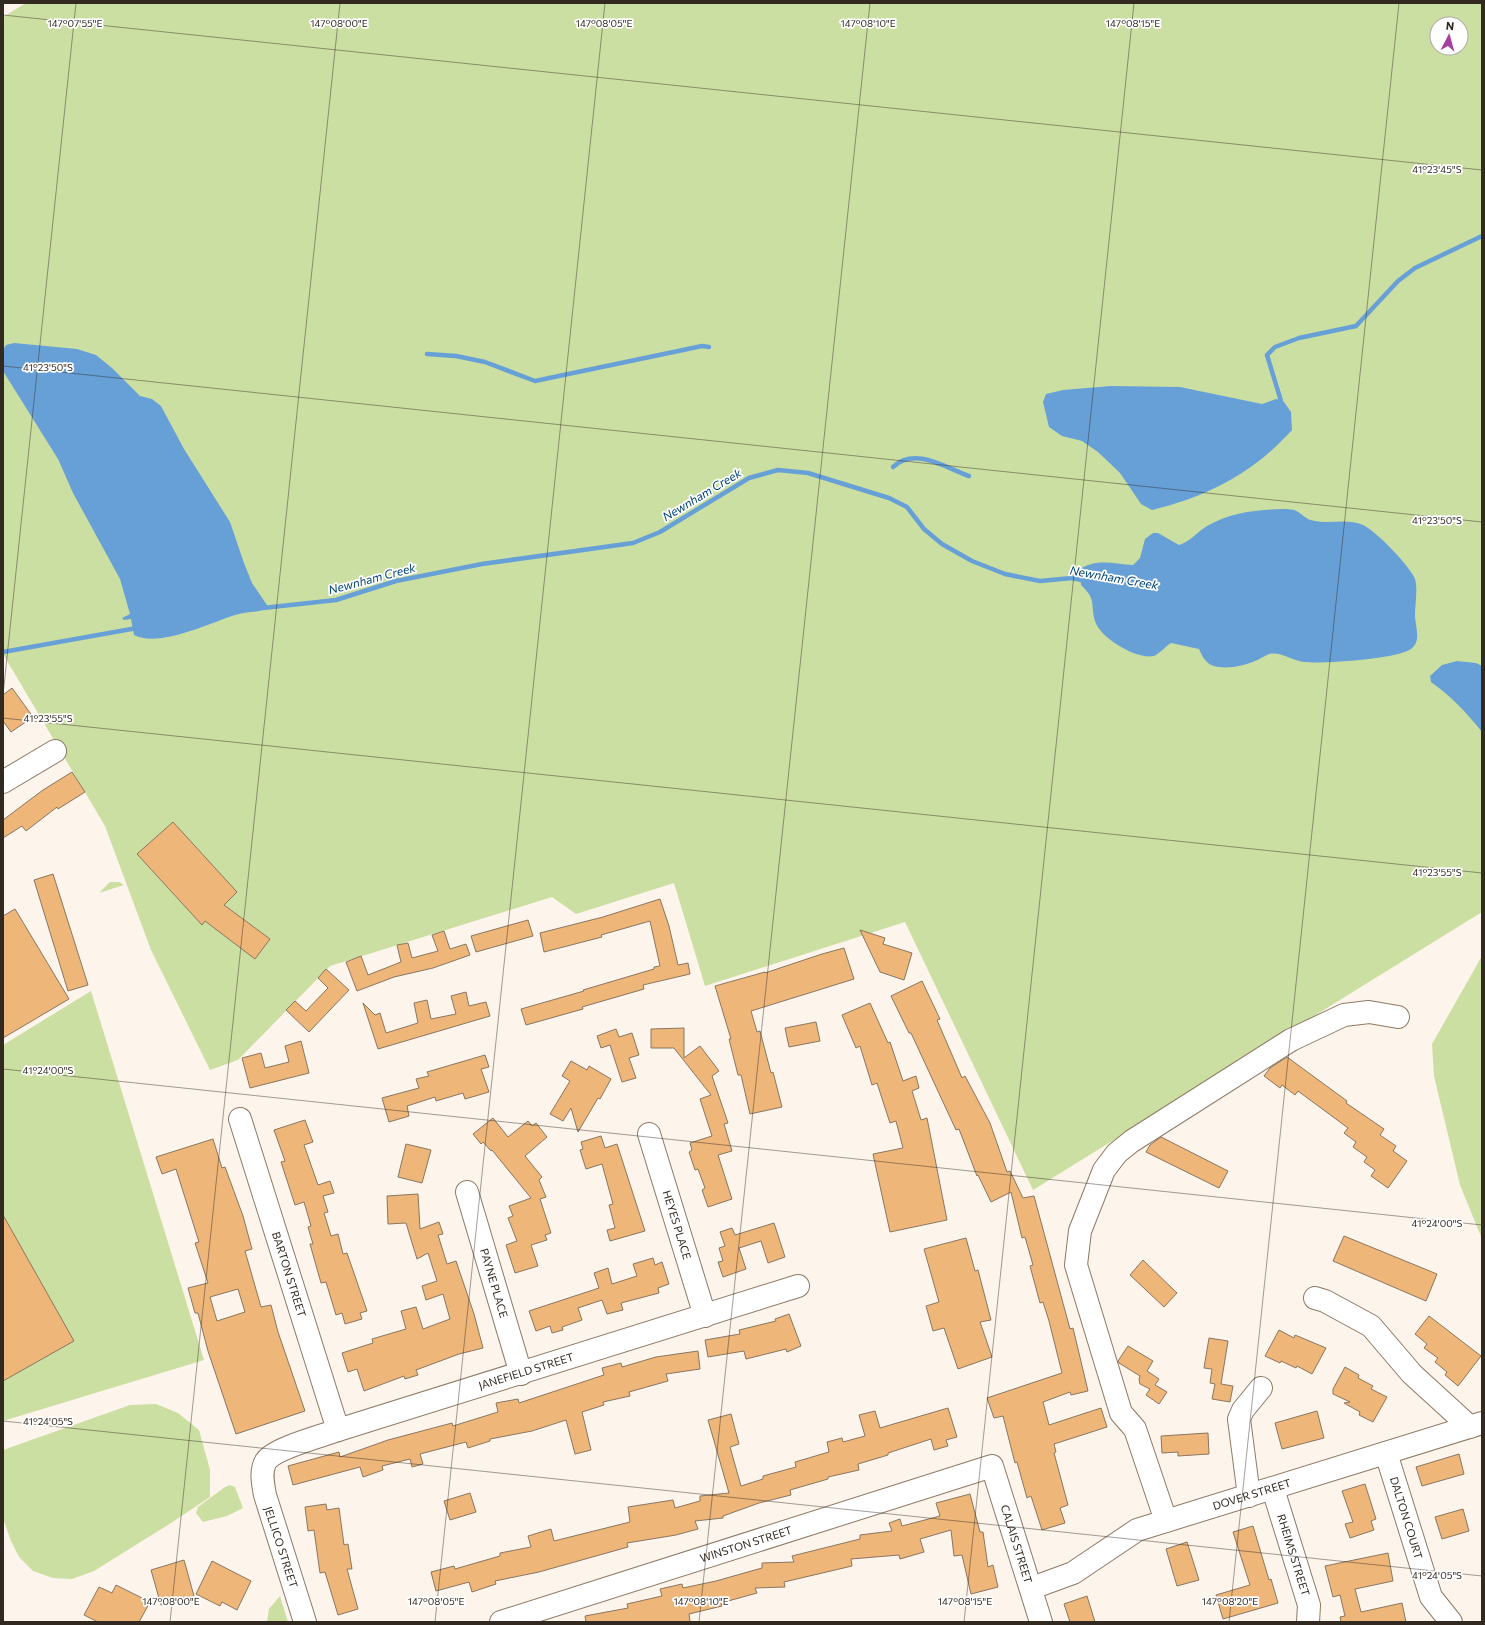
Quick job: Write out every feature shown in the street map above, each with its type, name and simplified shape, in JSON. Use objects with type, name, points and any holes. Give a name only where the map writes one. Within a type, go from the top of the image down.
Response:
[{"type":"street","points":[[3,782],[54,751]]},
{"type":"street","points":[[1166,1521],[1135,1429],[1121,1413],[1076,1265],[1080,1231],[1104,1170],[1117,1153],[1132,1141],[1291,1040],[1344,1015],[1369,1012],[1398,1018]]},
{"type":"street","name":"BARTON STREET","points":[[240,1119],[338,1430]]},
{"type":"street","name":"HEYES PLACE","points":[[649,1134],[705,1316]]},
{"type":"street","name":"PAYNE PLACE","points":[[467,1192],[521,1374]]},
{"type":"street","name":"JANEFIELD STREET","points":[[263,1470],[266,1461],[285,1448],[338,1430],[521,1374],[798,1286]]},
{"type":"street","points":[[1315,1298],[1325,1301],[1371,1326],[1412,1374],[1476,1425]]},
{"type":"street","points":[[1249,1496],[1239,1419],[1243,1410],[1261,1388]]},
{"type":"street","name":"DOVER STREET","points":[[1032,1588],[1073,1573],[1137,1530],[1476,1425]]},
{"type":"street","name":"DALTON COURT","points":[[1386,1453],[1431,1597],[1451,1622]]},
{"type":"street","name":"CALAIS STREET","points":[[992,1466],[1042,1622]]},
{"type":"street","name":"WINSTON STREET","points":[[501,1622],[992,1466]]},
{"type":"street","name":"JELLICO STREET","points":[[263,1470],[265,1495],[305,1622]]},
{"type":"street","name":"RHEIMS STREET","points":[[1273,1489],[1309,1605],[1308,1622]]},
{"type":"green space","points":[[26,3],[1482,3],[1482,912],[1033,1190],[905,922],[705,986],[674,883],[576,914],[552,897],[330,966],[238,1060],[210,1070],[151,950],[105,826],[3,654],[3,17]]},
{"type":"green space","points":[[110,882],[119,882],[124,885],[99,893]]},
{"type":"green space","points":[[1482,956],[1482,1239],[1460,1185],[1434,1076],[1432,1044]]},
{"type":"green space","points":[[91,991],[204,1360],[3,1421],[3,1045]]},
{"type":"green space","points":[[156,1404],[178,1413],[199,1430],[210,1470],[210,1497],[94,1571],[72,1579],[53,1578],[33,1571],[19,1557],[11,1541],[3,1518],[3,1450],[130,1405]]},
{"type":"green space","points":[[230,1485],[235,1487],[243,1508],[227,1516],[203,1522],[196,1513],[198,1507]]},
{"type":"green space","points":[[280,1596],[288,1622],[267,1622],[269,1609]]},
{"type":"water","points":[[14,343],[77,349],[96,355],[112,368],[140,396],[152,399],[161,406],[184,449],[230,522],[252,583],[269,608],[261,611],[239,614],[184,633],[170,636],[144,638],[134,635],[131,619],[124,620],[122,618],[130,614],[120,579],[73,493],[58,459],[3,371],[3,350],[6,345]]},
{"type":"water","points":[[1111,386],[1180,387],[1262,404],[1276,399],[1284,402],[1291,412],[1292,430],[1261,459],[1228,481],[1192,498],[1152,510],[1141,504],[1120,473],[1098,452],[1082,441],[1062,436],[1049,427],[1043,402],[1046,394],[1063,390]]},
{"type":"water","points":[[1282,509],[1294,510],[1306,518],[1321,522],[1345,521],[1363,525],[1384,541],[1400,558],[1412,573],[1416,583],[1415,615],[1417,638],[1411,649],[1391,656],[1326,662],[1304,662],[1273,653],[1245,665],[1220,667],[1211,665],[1207,662],[1199,649],[1171,643],[1154,656],[1138,655],[1111,641],[1098,628],[1095,621],[1091,598],[1081,585],[1080,569],[1099,563],[1133,565],[1140,558],[1145,539],[1153,533],[1158,533],[1179,545],[1187,542],[1207,526],[1216,521],[1253,511]]},
{"type":"water","points":[[1457,661],[1476,663],[1482,666],[1482,732],[1458,705],[1431,682],[1430,676],[1442,665]]},
{"type":"building","points":[[12,688],[33,717],[11,732],[3,721],[3,695]]},
{"type":"building","points":[[72,772],[85,792],[58,809],[57,807],[26,831],[22,826],[3,838],[3,820],[43,790]]},
{"type":"building","points":[[173,822],[237,892],[224,905],[270,939],[255,959],[205,921],[202,925],[137,854]]},
{"type":"building","points":[[53,874],[88,985],[68,991],[34,880]]},
{"type":"building","points":[[660,899],[669,926],[678,965],[688,963],[690,974],[643,985],[644,989],[582,1007],[583,1009],[526,1025],[521,1009],[584,991],[583,990],[660,966],[650,921],[601,935],[602,937],[544,952],[540,933],[603,917]]},
{"type":"building","points":[[15,909],[69,999],[3,1038],[3,916]]},
{"type":"building","points":[[528,920],[533,936],[476,952],[471,936]]},
{"type":"building","points":[[860,930],[885,938],[883,944],[912,953],[904,980],[880,972]]},
{"type":"building","points":[[444,931],[450,949],[466,944],[470,955],[433,968],[394,977],[357,991],[346,962],[361,956],[368,975],[401,962],[397,945],[408,943],[412,958],[438,951],[432,935]]},
{"type":"building","points":[[844,948],[854,979],[751,1011],[757,1032],[760,1031],[782,1107],[750,1114],[741,1075],[738,1075],[729,1039],[731,1039],[715,986],[765,973]]},
{"type":"building","points":[[326,969],[349,990],[309,1032],[286,1010],[295,1001],[306,1011],[328,988],[318,978]]},
{"type":"building","points":[[922,981],[940,1019],[937,1020],[962,1078],[965,1076],[990,1123],[1007,1172],[1010,1171],[1023,1198],[1034,1196],[1070,1329],[1073,1328],[1088,1391],[1071,1395],[1070,1392],[1043,1402],[1049,1425],[1101,1408],[1107,1427],[1054,1444],[1056,1452],[1054,1453],[1068,1505],[1060,1508],[1065,1523],[1042,1530],[1031,1496],[1027,1498],[1017,1462],[1015,1463],[1003,1416],[994,1418],[987,1398],[1062,1373],[1049,1321],[1043,1302],[1040,1303],[1030,1266],[1033,1265],[1025,1237],[1022,1238],[1011,1192],[991,1202],[978,1175],[977,1176],[959,1129],[956,1130],[911,1033],[909,1033],[891,996]]},
{"type":"building","points":[[466,992],[469,1006],[486,1002],[490,1016],[378,1049],[363,1003],[375,1015],[380,1013],[386,1033],[418,1023],[414,1003],[427,1000],[431,1019],[456,1014],[451,996]]},
{"type":"building","points":[[870,1003],[888,1043],[890,1042],[903,1081],[916,1076],[919,1088],[912,1091],[921,1120],[927,1118],[947,1220],[890,1232],[873,1154],[903,1148],[896,1121],[890,1123],[877,1083],[872,1085],[860,1046],[856,1048],[842,1015]]},
{"type":"building","points":[[816,1022],[820,1041],[789,1047],[785,1028]]},
{"type":"building","points":[[684,1028],[684,1058],[700,1046],[719,1071],[712,1076],[728,1123],[724,1124],[732,1151],[718,1155],[732,1199],[708,1207],[702,1190],[705,1188],[698,1169],[695,1170],[689,1152],[692,1150],[690,1143],[712,1136],[700,1099],[711,1095],[674,1048],[651,1048],[651,1029]]},
{"type":"building","points":[[616,1029],[619,1037],[632,1033],[639,1055],[629,1058],[636,1078],[622,1082],[610,1045],[601,1048],[597,1036]]},
{"type":"building","points":[[301,1041],[309,1073],[250,1088],[242,1058],[261,1053],[265,1068],[289,1062],[285,1046]]},
{"type":"building","points":[[485,1055],[489,1067],[481,1069],[489,1092],[465,1099],[463,1093],[436,1101],[435,1097],[407,1106],[409,1116],[389,1122],[382,1098],[419,1088],[416,1079],[429,1076],[427,1072]]},
{"type":"building","points":[[1287,1057],[1347,1101],[1346,1103],[1384,1129],[1380,1135],[1396,1146],[1393,1151],[1407,1161],[1388,1188],[1371,1176],[1375,1170],[1364,1162],[1367,1157],[1353,1147],[1356,1142],[1344,1133],[1348,1128],[1298,1091],[1295,1095],[1282,1085],[1280,1088],[1264,1076],[1270,1068]]},
{"type":"building","points":[[571,1061],[587,1070],[589,1066],[611,1079],[600,1099],[598,1098],[578,1132],[571,1108],[563,1121],[550,1114],[570,1081],[562,1076]]},
{"type":"building","points":[[493,1118],[508,1137],[528,1121],[532,1126],[536,1123],[547,1137],[525,1156],[542,1177],[539,1180],[546,1197],[540,1199],[551,1233],[545,1235],[547,1240],[531,1245],[538,1266],[515,1273],[506,1245],[517,1241],[508,1218],[513,1216],[509,1206],[531,1198],[492,1150],[491,1151],[483,1142],[481,1144],[473,1134]]},
{"type":"building","points":[[305,1120],[313,1142],[304,1145],[318,1185],[330,1181],[334,1193],[323,1196],[328,1212],[324,1213],[331,1236],[338,1234],[343,1254],[347,1253],[367,1311],[360,1313],[362,1319],[345,1324],[342,1313],[336,1315],[326,1282],[321,1283],[310,1244],[313,1244],[308,1227],[311,1226],[304,1202],[295,1205],[281,1162],[285,1161],[274,1130]]},
{"type":"building","points":[[601,1136],[605,1148],[617,1144],[645,1231],[610,1241],[607,1230],[615,1228],[609,1205],[613,1204],[602,1164],[586,1169],[580,1150],[583,1149],[581,1142]]},
{"type":"building","points":[[1161,1137],[1228,1171],[1219,1188],[1146,1152],[1150,1145]]},
{"type":"building","points":[[213,1139],[222,1168],[225,1167],[243,1216],[252,1249],[245,1251],[261,1307],[271,1305],[278,1332],[305,1411],[236,1434],[208,1351],[198,1313],[195,1313],[188,1288],[208,1283],[195,1243],[199,1242],[176,1169],[162,1174],[156,1157]],"holes":[[[238,1289],[245,1312],[217,1321],[210,1297]]]},
{"type":"building","points":[[406,1144],[431,1150],[422,1183],[398,1177]]},
{"type":"building","points":[[418,1194],[420,1229],[439,1222],[443,1234],[438,1235],[447,1264],[456,1261],[474,1314],[483,1348],[459,1354],[416,1370],[418,1375],[405,1379],[404,1376],[364,1391],[357,1369],[348,1372],[342,1353],[373,1343],[372,1339],[406,1329],[401,1311],[416,1307],[423,1329],[450,1319],[443,1294],[426,1300],[422,1286],[437,1281],[428,1253],[417,1259],[406,1223],[388,1224],[387,1196]]},
{"type":"building","points":[[3,1215],[74,1341],[3,1381]]},
{"type":"building","points":[[774,1223],[785,1257],[768,1263],[761,1241],[739,1248],[746,1269],[723,1277],[718,1262],[723,1261],[719,1248],[725,1246],[720,1232],[732,1228],[735,1235]]},
{"type":"building","points":[[1344,1236],[1437,1274],[1426,1301],[1333,1261]]},
{"type":"building","points":[[966,1238],[975,1271],[978,1270],[991,1320],[980,1322],[992,1357],[958,1369],[944,1328],[933,1331],[926,1306],[939,1302],[924,1249]]},
{"type":"building","points":[[653,1258],[655,1265],[662,1262],[669,1284],[658,1288],[659,1293],[621,1303],[623,1310],[607,1314],[602,1300],[578,1308],[582,1320],[562,1327],[563,1330],[552,1333],[550,1326],[536,1331],[529,1311],[599,1288],[594,1273],[608,1268],[612,1284],[637,1276],[633,1264]]},
{"type":"building","points":[[1143,1260],[1177,1293],[1164,1307],[1130,1275]]},
{"type":"building","points":[[789,1314],[801,1346],[787,1352],[786,1349],[746,1359],[744,1351],[708,1357],[705,1340],[740,1334],[739,1330],[776,1321],[775,1319]]},
{"type":"building","points":[[1429,1316],[1481,1356],[1458,1386],[1445,1375],[1447,1372],[1435,1362],[1438,1358],[1424,1348],[1427,1344],[1415,1334]]},
{"type":"building","points":[[1279,1330],[1294,1338],[1295,1335],[1326,1348],[1312,1374],[1297,1366],[1296,1368],[1281,1361],[1280,1363],[1265,1356]]},
{"type":"building","points":[[1209,1338],[1228,1341],[1221,1384],[1233,1386],[1230,1402],[1212,1399],[1215,1384],[1210,1383],[1212,1369],[1204,1368]]},
{"type":"building","points":[[1128,1346],[1153,1361],[1147,1371],[1159,1379],[1155,1385],[1167,1392],[1159,1404],[1146,1395],[1150,1389],[1140,1384],[1140,1376],[1119,1363],[1118,1361]]},
{"type":"building","points":[[698,1351],[700,1369],[666,1374],[668,1381],[629,1392],[630,1396],[603,1402],[604,1405],[582,1412],[591,1450],[575,1454],[566,1420],[532,1431],[490,1439],[490,1441],[468,1448],[466,1442],[420,1454],[423,1464],[412,1467],[410,1459],[382,1466],[383,1470],[363,1477],[360,1467],[293,1485],[288,1466],[339,1452],[340,1457],[388,1440],[452,1423],[453,1426],[498,1412],[496,1403],[518,1399],[519,1403],[604,1375],[602,1368],[621,1363],[622,1367],[656,1357]]},
{"type":"building","points":[[1345,1367],[1359,1375],[1358,1378],[1373,1386],[1371,1389],[1387,1397],[1373,1422],[1359,1415],[1360,1412],[1344,1403],[1350,1402],[1333,1394],[1333,1389]]},
{"type":"building","points":[[948,1408],[957,1437],[946,1440],[948,1446],[934,1450],[931,1439],[888,1453],[888,1455],[858,1464],[859,1470],[828,1477],[828,1479],[790,1490],[791,1495],[759,1503],[723,1516],[723,1518],[695,1521],[698,1529],[676,1535],[627,1543],[628,1547],[539,1572],[495,1581],[496,1584],[472,1592],[469,1582],[436,1591],[431,1572],[454,1566],[455,1569],[500,1556],[500,1553],[531,1547],[528,1536],[551,1529],[554,1541],[630,1522],[628,1507],[673,1500],[675,1508],[700,1501],[700,1496],[729,1493],[708,1420],[731,1414],[739,1444],[730,1447],[741,1486],[763,1479],[763,1476],[796,1467],[795,1462],[829,1452],[827,1442],[842,1438],[843,1442],[865,1436],[859,1415],[875,1411],[880,1428]]},
{"type":"building","points":[[1317,1411],[1324,1438],[1282,1449],[1275,1423]]},
{"type":"building","points":[[1208,1433],[1209,1454],[1178,1456],[1178,1452],[1162,1453],[1161,1436]]},
{"type":"building","points":[[1459,1454],[1464,1474],[1422,1486],[1416,1467]]},
{"type":"building","points":[[1365,1484],[1376,1519],[1371,1521],[1374,1530],[1350,1538],[1345,1524],[1353,1522],[1342,1491]]},
{"type":"building","points":[[470,1493],[476,1512],[450,1520],[444,1501]]},
{"type":"building","points":[[970,1494],[980,1532],[983,1532],[988,1567],[993,1565],[998,1587],[971,1594],[962,1555],[954,1556],[951,1530],[920,1539],[924,1552],[900,1559],[899,1555],[851,1559],[852,1566],[784,1582],[785,1587],[755,1588],[757,1593],[721,1603],[722,1606],[689,1614],[690,1622],[586,1622],[585,1616],[628,1608],[627,1604],[662,1596],[660,1589],[682,1584],[683,1588],[716,1581],[762,1568],[762,1563],[794,1562],[792,1556],[860,1539],[860,1535],[892,1531],[889,1523],[900,1519],[902,1526],[940,1516],[936,1503]]},
{"type":"building","points":[[326,1504],[327,1510],[339,1508],[344,1545],[348,1544],[352,1569],[347,1569],[358,1609],[338,1615],[325,1572],[320,1573],[314,1530],[308,1531],[305,1507]]},
{"type":"building","points":[[1463,1509],[1469,1531],[1442,1539],[1435,1517]]},
{"type":"building","points":[[1253,1526],[1269,1580],[1271,1579],[1278,1603],[1223,1619],[1216,1595],[1250,1585],[1233,1532]]},
{"type":"building","points":[[1187,1542],[1199,1580],[1177,1586],[1166,1549]]},
{"type":"building","points":[[1388,1553],[1393,1581],[1355,1589],[1361,1612],[1402,1603],[1406,1622],[1341,1622],[1340,1617],[1345,1616],[1340,1595],[1333,1597],[1325,1566]]},
{"type":"building","points":[[184,1560],[194,1596],[161,1605],[151,1570]]},
{"type":"building","points":[[212,1561],[251,1581],[237,1610],[222,1602],[220,1606],[196,1594]]},
{"type":"building","points":[[116,1585],[150,1602],[139,1622],[98,1622],[84,1615],[99,1587],[112,1593]]},
{"type":"building","points":[[1087,1596],[1095,1622],[1070,1622],[1064,1604]]},
{"type":"waterway","points":[[1281,401],[1267,355],[1275,347],[1299,338],[1356,326],[1398,281],[1415,268],[1482,236]]},
{"type":"waterway","points":[[427,354],[456,356],[485,362],[535,381],[702,346],[709,347]]},
{"type":"waterway","points":[[893,467],[902,461],[911,458],[921,459],[941,464],[969,476]]},
{"type":"waterway","name":"Newnham Creek","points":[[263,608],[336,600],[396,581],[482,564],[633,543],[660,532],[749,478],[778,470],[808,473],[889,498],[907,507],[924,529],[942,544],[972,561],[1005,574],[1040,581],[1072,578],[1086,581]]},
{"type":"waterway","name":"Newnham Creek","points":[[3,652],[137,628]]}]
